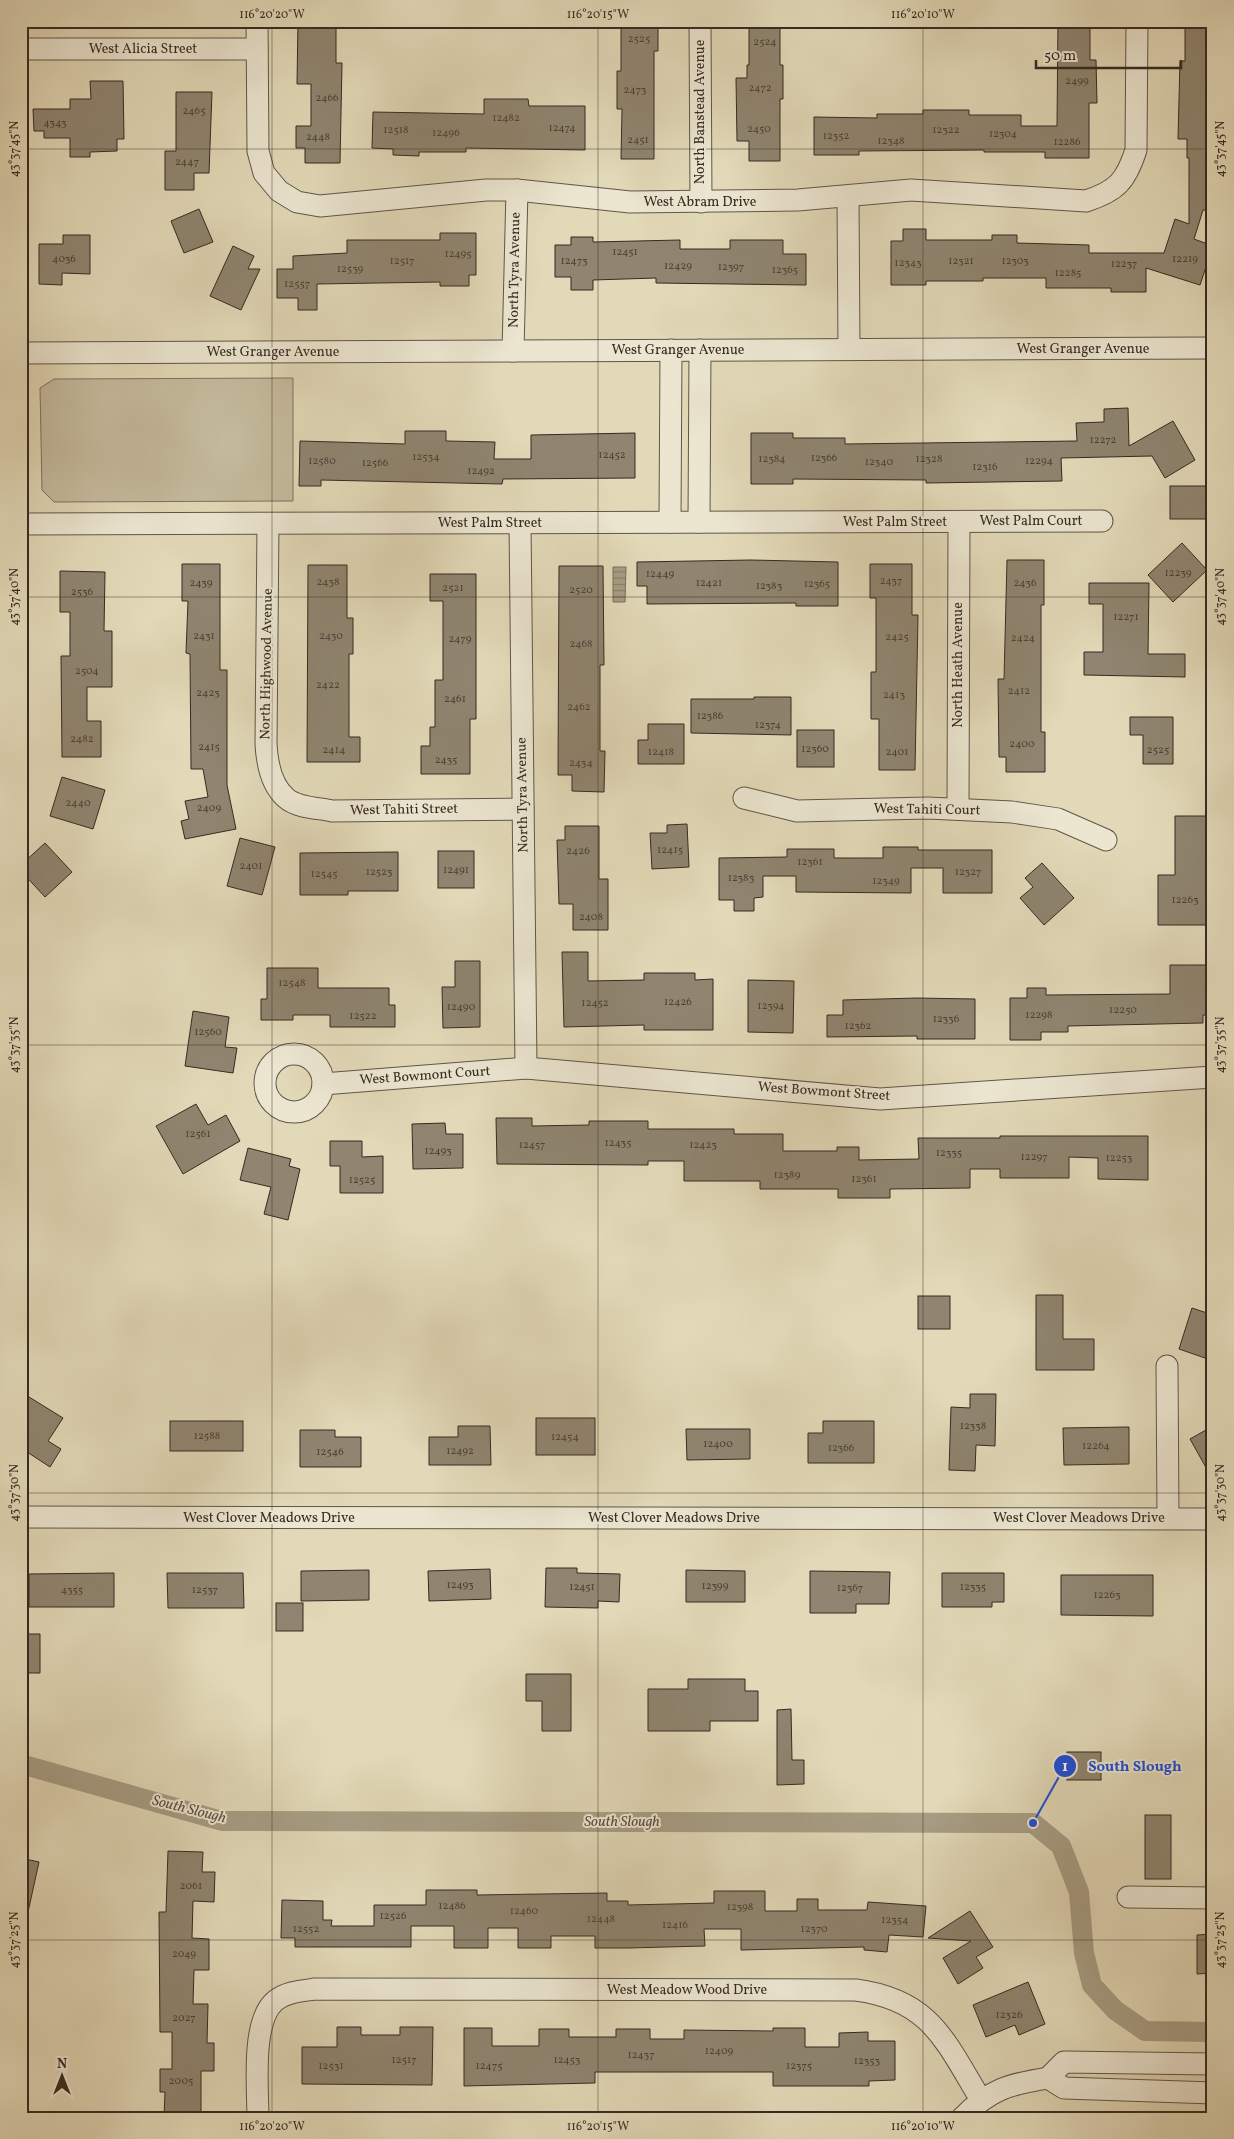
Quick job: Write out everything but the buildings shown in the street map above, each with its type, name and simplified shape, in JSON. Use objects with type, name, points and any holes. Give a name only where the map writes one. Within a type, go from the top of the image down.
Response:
[{"type":"street","points":[[257,21],[257,49]]},
{"type":"street","name":"North Banstead Avenue","points":[[700,21],[701,202]]},
{"type":"street","name":"West Abram Drive","points":[[257,49],[258,151],[264,173],[279,192],[297,202],[320,206],[486,190],[516,190],[630,202],[798,200],[911,190],[1086,201],[1105,195],[1120,184],[1130,168],[1136,150],[1137,21]]},
{"type":"street","name":"West Alicia Street","points":[[28,49],[257,49]]},
{"type":"street","name":"North Tyra Avenue","points":[[513,351],[516,190]]},
{"type":"street","points":[[848,197],[849,349]]},
{"type":"street","name":"West Granger Avenue","points":[[21,353],[1213,348]]},
{"type":"street","points":[[670,522],[671,350]]},
{"type":"street","points":[[699,522],[700,350]]},
{"type":"street","name":"West Palm Court","points":[[959,522],[1102,521]]},
{"type":"street","name":"West Palm Street","points":[[21,524],[959,522]]},
{"type":"street","name":"North Heath Avenue","points":[[958,809],[959,522]]},
{"type":"street","name":"North Tyra Avenue","points":[[520,523],[526,1068]]},
{"type":"street","name":"North Highwood Avenue","points":[[268,524],[267,763],[271,776],[287,799]]},
{"type":"street","name":"West Tahiti Court","points":[[744,798],[797,811],[958,809],[1012,812],[1058,819],[1106,840]]},
{"type":"street","name":"West Tahiti Street","points":[[287,799],[306,806],[332,811],[523,809]]},
{"type":"street","name":"West Bowmont Street","points":[[526,1068],[880,1099],[1213,1077]]},
{"type":"street","name":"West Bowmont Court","points":[[323,1084],[526,1068]]},
{"type":"street","points":[[1167,1366],[1168,1518]]},
{"type":"street","name":"West Clover Meadows Drive","points":[[21,1518],[1213,1519]]},
{"type":"street","points":[[1128,1897],[1213,1898]]},
{"type":"street","name":"West Meadow Wood Drive","points":[[258,2118],[258,2036],[274,2002],[294,1991],[315,1989],[856,1990],[882,1993],[906,2003],[927,2018],[943,2039],[981,2100]]},
{"type":"street","points":[[962,2118],[981,2100],[1013,2083],[1048,2078],[1064,2062],[1213,2064]]},
{"type":"street","points":[[1048,2078],[1064,2088],[1213,2093]]},
{"type":"shaded area","points":[[293,378],[293,501],[54,502],[42,490],[40,388],[54,379]]},
{"type":"shaded area","points":[[613,567],[626,567],[625,602],[613,602]]},
{"type":"waterway","name":"South Slough","points":[[21,1764],[222,1821],[1033,1823],[1061,1846],[1079,1892],[1084,1953],[1092,1985],[1115,2010],[1145,2031],[1213,2032]]},
{"type":"place","name":"South Slough","points":[[1033,1823]]}]
